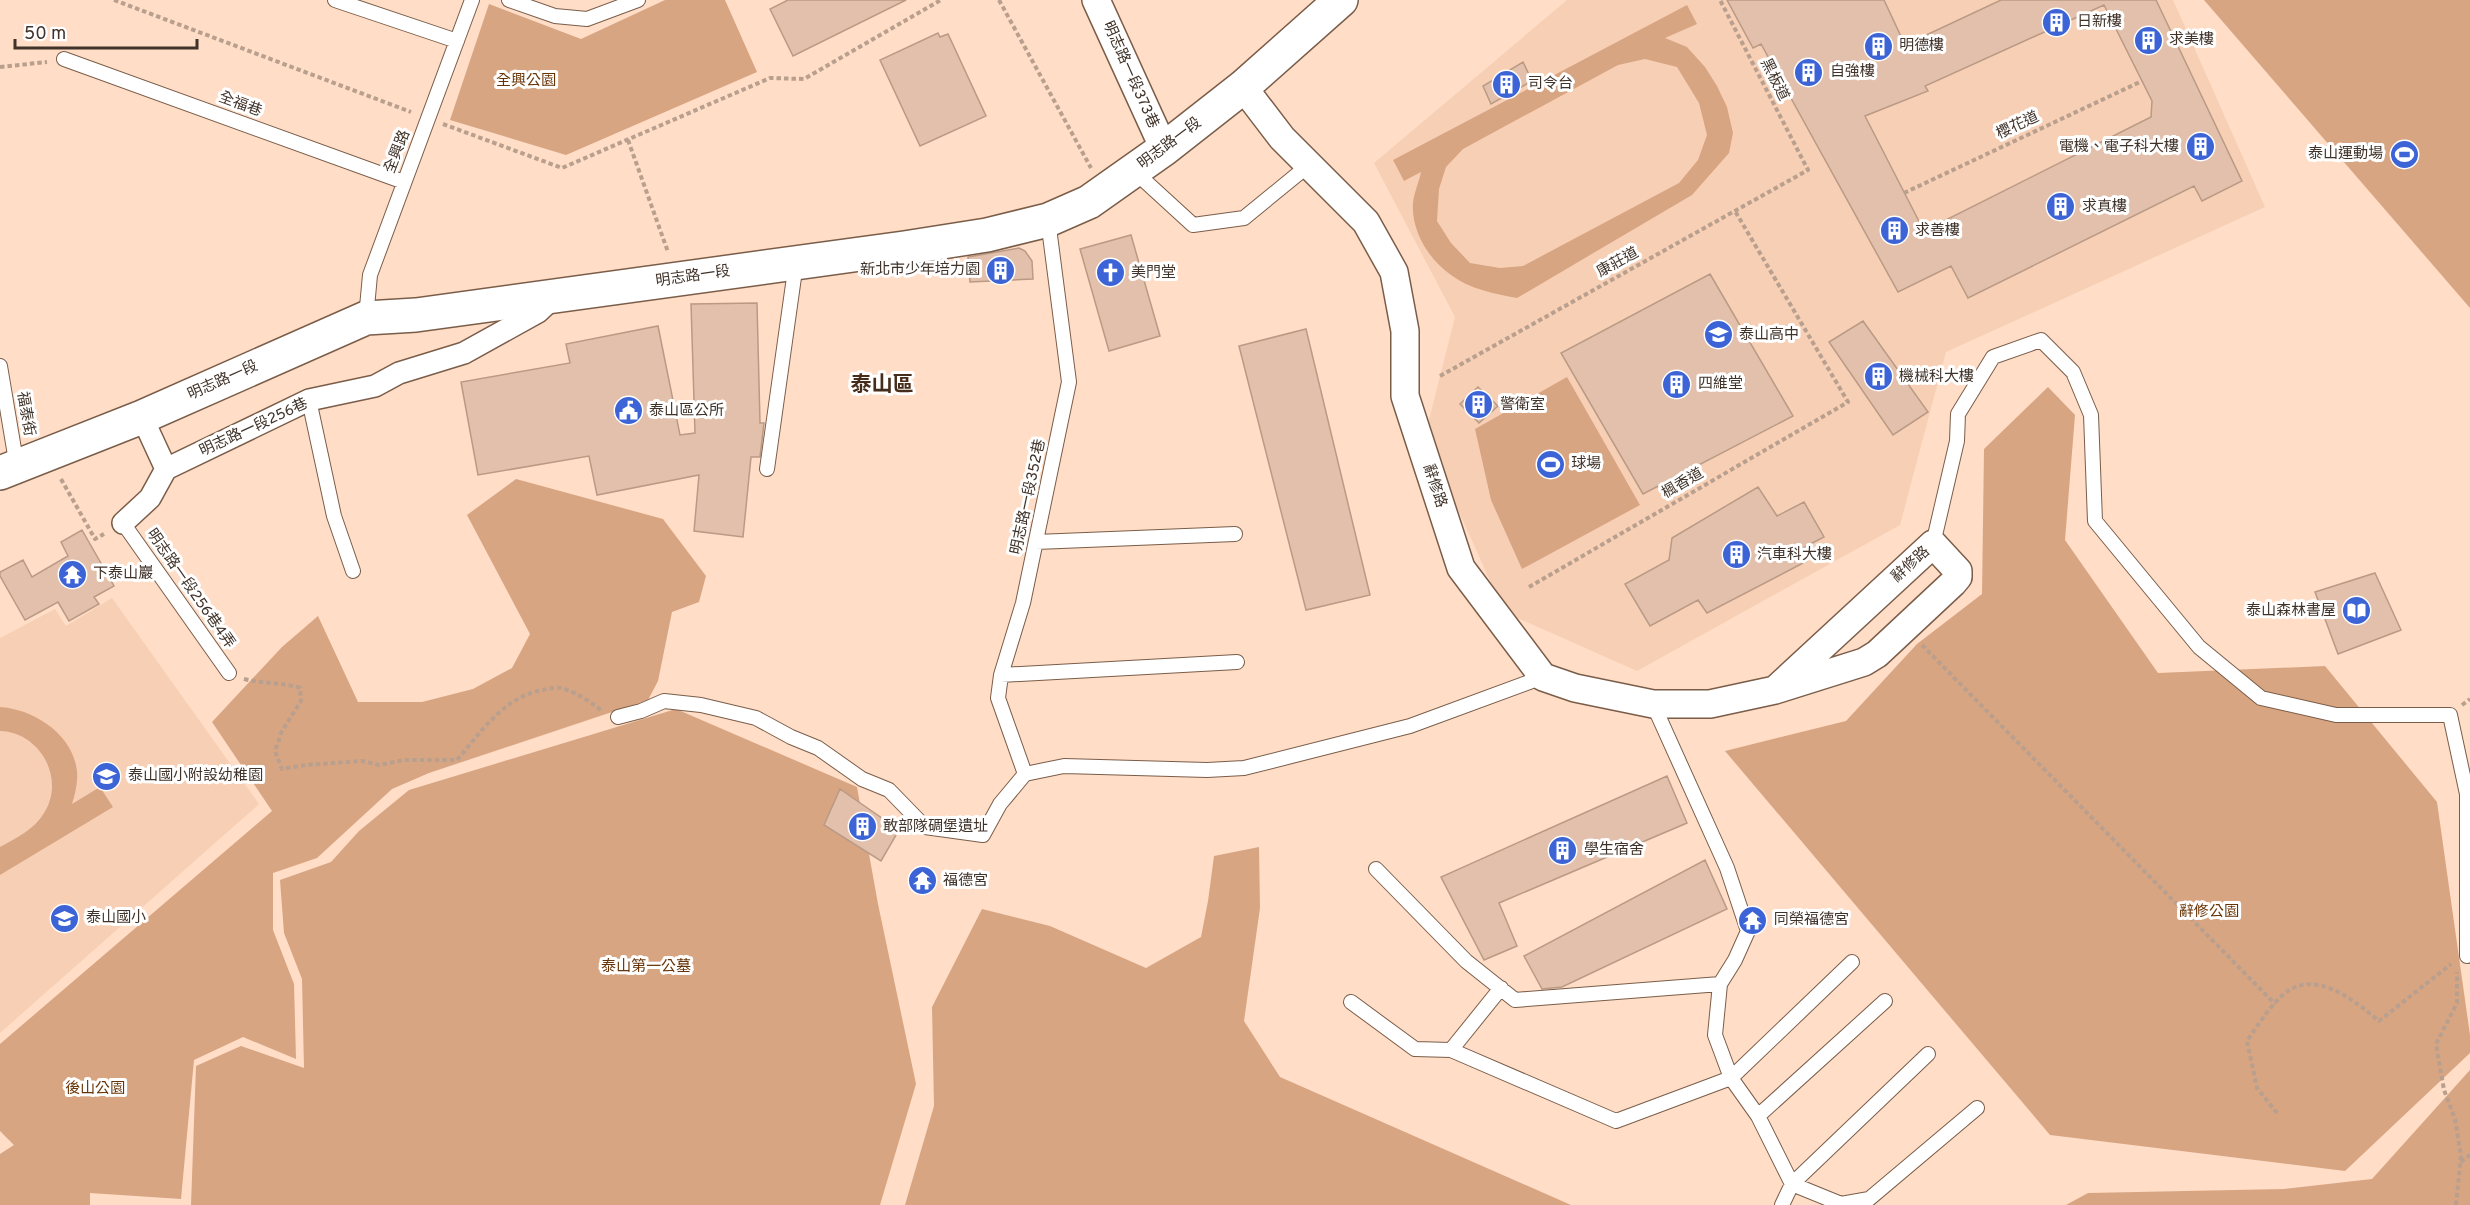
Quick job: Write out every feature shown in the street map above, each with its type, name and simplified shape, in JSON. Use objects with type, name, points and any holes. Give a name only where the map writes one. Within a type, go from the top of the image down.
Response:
[{"type":"main road","name":"明志路一段","points":[[21,465],[142,417],[366,318],[416,315],[796,263],[987,235],[1048,220],[1089,202],[1164,149],[1243,87],[1341,0]]},
{"type":"street","name":"明志路一段373巷","points":[[1096,0],[1164,149]]},
{"type":"street","name":"辭修路","points":[[1243,87],[1282,138],[1366,222],[1394,272],[1405,331],[1405,396],[1461,568],[1543,677],[1575,688],[1653,704],[1710,704],[1775,690],[1864,662],[1877,654],[1958,577],[1958,571],[1933,544],[1775,690]]},
{"type":"street","name":"明志路一段256巷","points":[[166,469],[309,400],[375,386],[399,373],[464,353],[538,312],[554,297]]},
{"type":"street","points":[[123,523],[150,498],[166,469],[142,417]]},
{"type":"lane","points":[[335,0],[457,41]]},
{"type":"lane","name":"全興路","points":[[366,318],[370,275],[472,0]]},
{"type":"lane","points":[[509,0],[555,16],[587,19],[638,0]]},
{"type":"lane","name":"全福巷","points":[[64,59],[404,182]]},
{"type":"lane","points":[[1134,171],[1193,225],[1244,218],[1310,164]]},
{"type":"lane","name":"明志路一段352巷","points":[[1025,774],[998,698],[1001,675],[1023,603],[1069,382],[1048,220]]},
{"type":"lane","points":[[767,469],[796,263]]},
{"type":"lane","points":[[1933,544],[1958,441],[1958,414],[1993,357],[2041,340],[2073,372],[2091,415],[2095,521],[2199,647],[2261,698],[2336,715],[2450,715],[2467,794],[2462,957]]},
{"type":"lane","name":"福泰街","points":[[0,366],[21,465]]},
{"type":"lane","points":[[309,400],[334,516],[353,571]]},
{"type":"lane","name":"明志路一段256巷4弄","points":[[123,523],[230,674]]},
{"type":"lane","points":[[1036,542],[1235,534]]},
{"type":"lane","points":[[1001,675],[1237,662]]},
{"type":"lane","points":[[618,717],[641,711],[664,701],[700,705],[756,718],[791,737],[818,748],[862,779],[889,790],[925,827],[983,835],[1000,804],[1025,774],[1064,766],[1207,770],[1244,768],[1410,726],[1543,677]]},
{"type":"lane","points":[[1653,704],[1727,868],[1748,931],[1735,960],[1720,984],[1715,1035],[1731,1078],[1758,1116],[1792,1184],[1841,1204],[1869,1199],[1977,1108]]},
{"type":"lane","points":[[1376,869],[1466,961],[1515,1000],[1720,984]]},
{"type":"lane","points":[[1351,1002],[1415,1048],[1452,1050],[1616,1121],[1731,1078],[1852,962]]},
{"type":"lane","points":[[1452,1050],[1501,988]]},
{"type":"lane","points":[[1758,1116],[1885,1001]]},
{"type":"lane","points":[[1782,1205],[1792,1184],[1928,1054]]},
{"type":"path","points":[[114,0],[562,168],[770,78],[804,79],[941,0]]},
{"type":"path","points":[[999,0],[1089,162],[1100,194]]},
{"type":"path","name":"黑板道","points":[[1720,0],[1808,170]]},
{"type":"path","points":[[0,67],[64,59]]},
{"type":"path","name":"櫻花道","points":[[1904,193],[2142,81]]},
{"type":"path","points":[[628,140],[678,279]]},
{"type":"path","name":"康莊道","points":[[1440,376],[1808,170]]},
{"type":"path","name":"楓香道","points":[[1529,586],[1848,402],[1735,211]]},
{"type":"path","points":[[21,465],[95,539],[123,523]]},
{"type":"path","points":[[1905,628],[2275,1004]]},
{"type":"path","points":[[230,674],[262,684],[285,683],[300,688],[302,701],[282,731],[275,751],[282,769],[362,761],[380,765],[404,760],[458,760],[489,721],[512,702],[532,692],[558,687],[585,698],[602,710],[618,717]]},
{"type":"path","points":[[2277,1113],[2257,1088],[2247,1041],[2265,1014],[2293,988],[2321,984],[2355,1001],[2379,1021],[2462,957]]},
{"type":"path","points":[[2457,970],[2457,1003],[2436,1044],[2444,1090],[2455,1119],[2460,1162],[2457,1205]]},
{"type":"path","points":[[2460,1162],[2470,1155]]},
{"type":"shaded area","name":"泰山高中","points":[[1567,0],[2173,0],[2265,207],[1946,352],[1900,525],[1637,671],[1504,612],[1425,436],[1455,317],[1374,163]]},
{"type":"shaded area","name":"泰山國小","points":[[112,598],[259,804],[0,1033],[0,638],[55,609],[66,626]]},
{"type":"green space","name":"全興公園","points":[[665,0],[725,0],[757,72],[566,155],[450,120],[489,4],[581,39]]},
{"type":"green space","name":"泰山運動場","points":[[2204,0],[2470,0],[2470,308]]},
{"type":"green space","points":[[1687,5],[1697,24],[1665,38],[1687,47],[1705,67],[1727,107],[1733,133],[1729,153],[1692,195],[1517,298],[1466,284],[1443,269],[1423,244],[1415,224],[1414,199],[1421,172],[1404,181],[1393,160]],"holes":[[[1645,59],[1677,67],[1699,103],[1707,135],[1698,160],[1679,183],[1523,266],[1500,268],[1470,263],[1451,243],[1437,221],[1439,189],[1446,167],[1463,149],[1618,65]]]},
{"type":"green space","name":"球場","points":[[1567,377],[1640,505],[1522,569],[1491,500],[1475,429]]},
{"type":"green space","name":"辭修公園","points":[[2048,387],[2075,415],[2065,540],[2158,673],[2325,666],[2437,802],[2470,1035],[2470,1053],[2345,1171],[2050,1135],[1725,751],[1846,721],[1917,644],[1982,594],[1984,449]]},
{"type":"green space","name":"後山公園","points":[[516,479],[663,519],[706,576],[699,602],[672,612],[658,681],[648,700],[429,773],[392,789],[317,858],[273,873],[273,930],[294,984],[296,1059],[243,1037],[194,1060],[181,1199],[90,1193],[90,1205],[0,1205],[0,1154],[14,1145],[0,1131],[0,1044],[272,811],[212,722],[282,647],[318,616],[358,702],[422,702],[473,689],[512,668],[530,634],[467,515]]},
{"type":"green space","points":[[0,707],[26,713],[39,719],[60,736],[74,759],[77,772],[77,784],[72,804],[100,787],[113,807],[0,875],[0,847],[24,833],[40,819],[50,800],[52,786],[50,772],[37,748],[27,739],[14,733],[0,731]]},
{"type":"green space","name":"泰山第一公墓","points":[[676,709],[857,787],[878,904],[916,1084],[880,1205],[191,1205],[196,1066],[241,1046],[304,1068],[302,979],[284,933],[280,880],[331,862],[359,831],[409,790]]},
{"type":"green space","points":[[1259,847],[1260,908],[1244,1021],[1280,1077],[1571,1205],[905,1205],[934,1106],[932,1007],[982,909],[1050,926],[1146,968],[1201,937],[1214,856]]},
{"type":"green space","points":[[2470,1070],[2470,1205],[2066,1205],[2088,1193],[2284,1189],[2372,1179]]},
{"type":"building","points":[[788,0],[906,0],[793,56],[770,9]]},
{"type":"building","points":[[1727,0],[1884,0],[1905,45],[2001,0],[2156,0],[2242,181],[2202,201],[2194,186],[1968,298],[1951,266],[1898,292],[1761,44],[1753,48]],"holes":[[[2104,5],[2152,101],[2151,117],[1924,231],[1865,116],[1928,91],[1925,86]]]},
{"type":"building","points":[[938,33],[940,37],[948,34],[986,116],[920,146],[880,60]]},
{"type":"building","name":"司令台","points":[[1523,62],[1532,81],[1491,104],[1483,86]]},
{"type":"building","points":[[1131,235],[1160,336],[1109,351],[1080,249]]},
{"type":"building","name":"新北市少年培力園","points":[[1019,248],[1025,251],[1032,261],[1033,279],[970,282],[968,257]]},
{"type":"building","name":"四維堂","points":[[1710,274],[1793,416],[1643,494],[1561,353]]},
{"type":"building","points":[[757,303],[760,423],[764,423],[760,457],[751,457],[743,537],[694,531],[699,475],[597,495],[589,456],[478,475],[461,382],[570,363],[566,344],[658,326],[680,435],[695,433],[691,304]]},
{"type":"building","name":"機械科大樓","points":[[1863,321],[1928,412],[1893,435],[1829,342]]},
{"type":"building","points":[[1306,329],[1370,595],[1306,610],[1239,346]]},
{"type":"building","name":"警衛室","points":[[1478,387],[1498,406],[1479,423],[1460,404]]},
{"type":"building","name":"汽車科大樓","points":[[1758,487],[1777,516],[1804,502],[1824,537],[1799,550],[1807,561],[1707,613],[1698,600],[1650,626],[1625,584],[1669,560],[1672,538]]},
{"type":"building","name":"下泰山巖","points":[[82,530],[114,586],[94,597],[99,604],[69,621],[58,602],[25,620],[0,576],[0,572],[23,560],[32,577],[68,556],[61,542]]},
{"type":"building","name":"泰山森林書屋","points":[[2375,573],[2401,630],[2338,654],[2315,592]]},
{"type":"building","name":"學生宿舍","points":[[1667,776],[1687,823],[1499,903],[1517,946],[1484,960],[1441,877]]},
{"type":"building","name":"敢部隊碉堡遺址","points":[[840,789],[899,830],[881,861],[824,825]]},
{"type":"building","name":"學生宿舍","points":[[1705,860],[1727,909],[1562,987],[1542,989],[1524,956]]},
{"type":"place","name":"日新樓","points":[[2056,22]]},
{"type":"place","name":"求美樓","points":[[2148,40]]},
{"type":"place","name":"明德樓","points":[[1878,46]]},
{"type":"place","name":"自強樓","points":[[1809,72]]},
{"type":"place","name":"司令台","points":[[1507,84]]},
{"type":"place","name":"電機、電子科大樓","points":[[2200,147]]},
{"type":"place","name":"泰山運動場","points":[[2404,154]]},
{"type":"place","name":"求真樓","points":[[2061,207]]},
{"type":"place","name":"求善樓","points":[[1894,231]]},
{"type":"place","name":"新北市少年培力園","points":[[1001,270]]},
{"type":"place","name":"美門堂","points":[[1110,273]]},
{"type":"place","name":"泰山高中","points":[[1718,335]]},
{"type":"place","name":"機械科大樓","points":[[1878,377]]},
{"type":"place","name":"四維堂","points":[[1677,384]]},
{"type":"place","name":"警衛室","points":[[1479,405]]},
{"type":"place","name":"泰山區公所","points":[[628,411]]},
{"type":"place","name":"球場","points":[[1550,464]]},
{"type":"place","name":"汽車科大樓","points":[[1736,555]]},
{"type":"place","name":"下泰山巖","points":[[72,574]]},
{"type":"place","name":"泰山森林書屋","points":[[2357,611]]},
{"type":"place","name":"泰山國小附設幼稚園","points":[[107,776]]},
{"type":"place","name":"敢部隊碉堡遺址","points":[[862,827]]},
{"type":"place","name":"學生宿舍","points":[[1563,850]]},
{"type":"place","name":"福德宮","points":[[922,881]]},
{"type":"place","name":"泰山國小","points":[[65,918]]},
{"type":"place","name":"同榮福德宮","points":[[1753,920]]},
{"type":"district","name":"泰山區","points":[[882,385]]}]
